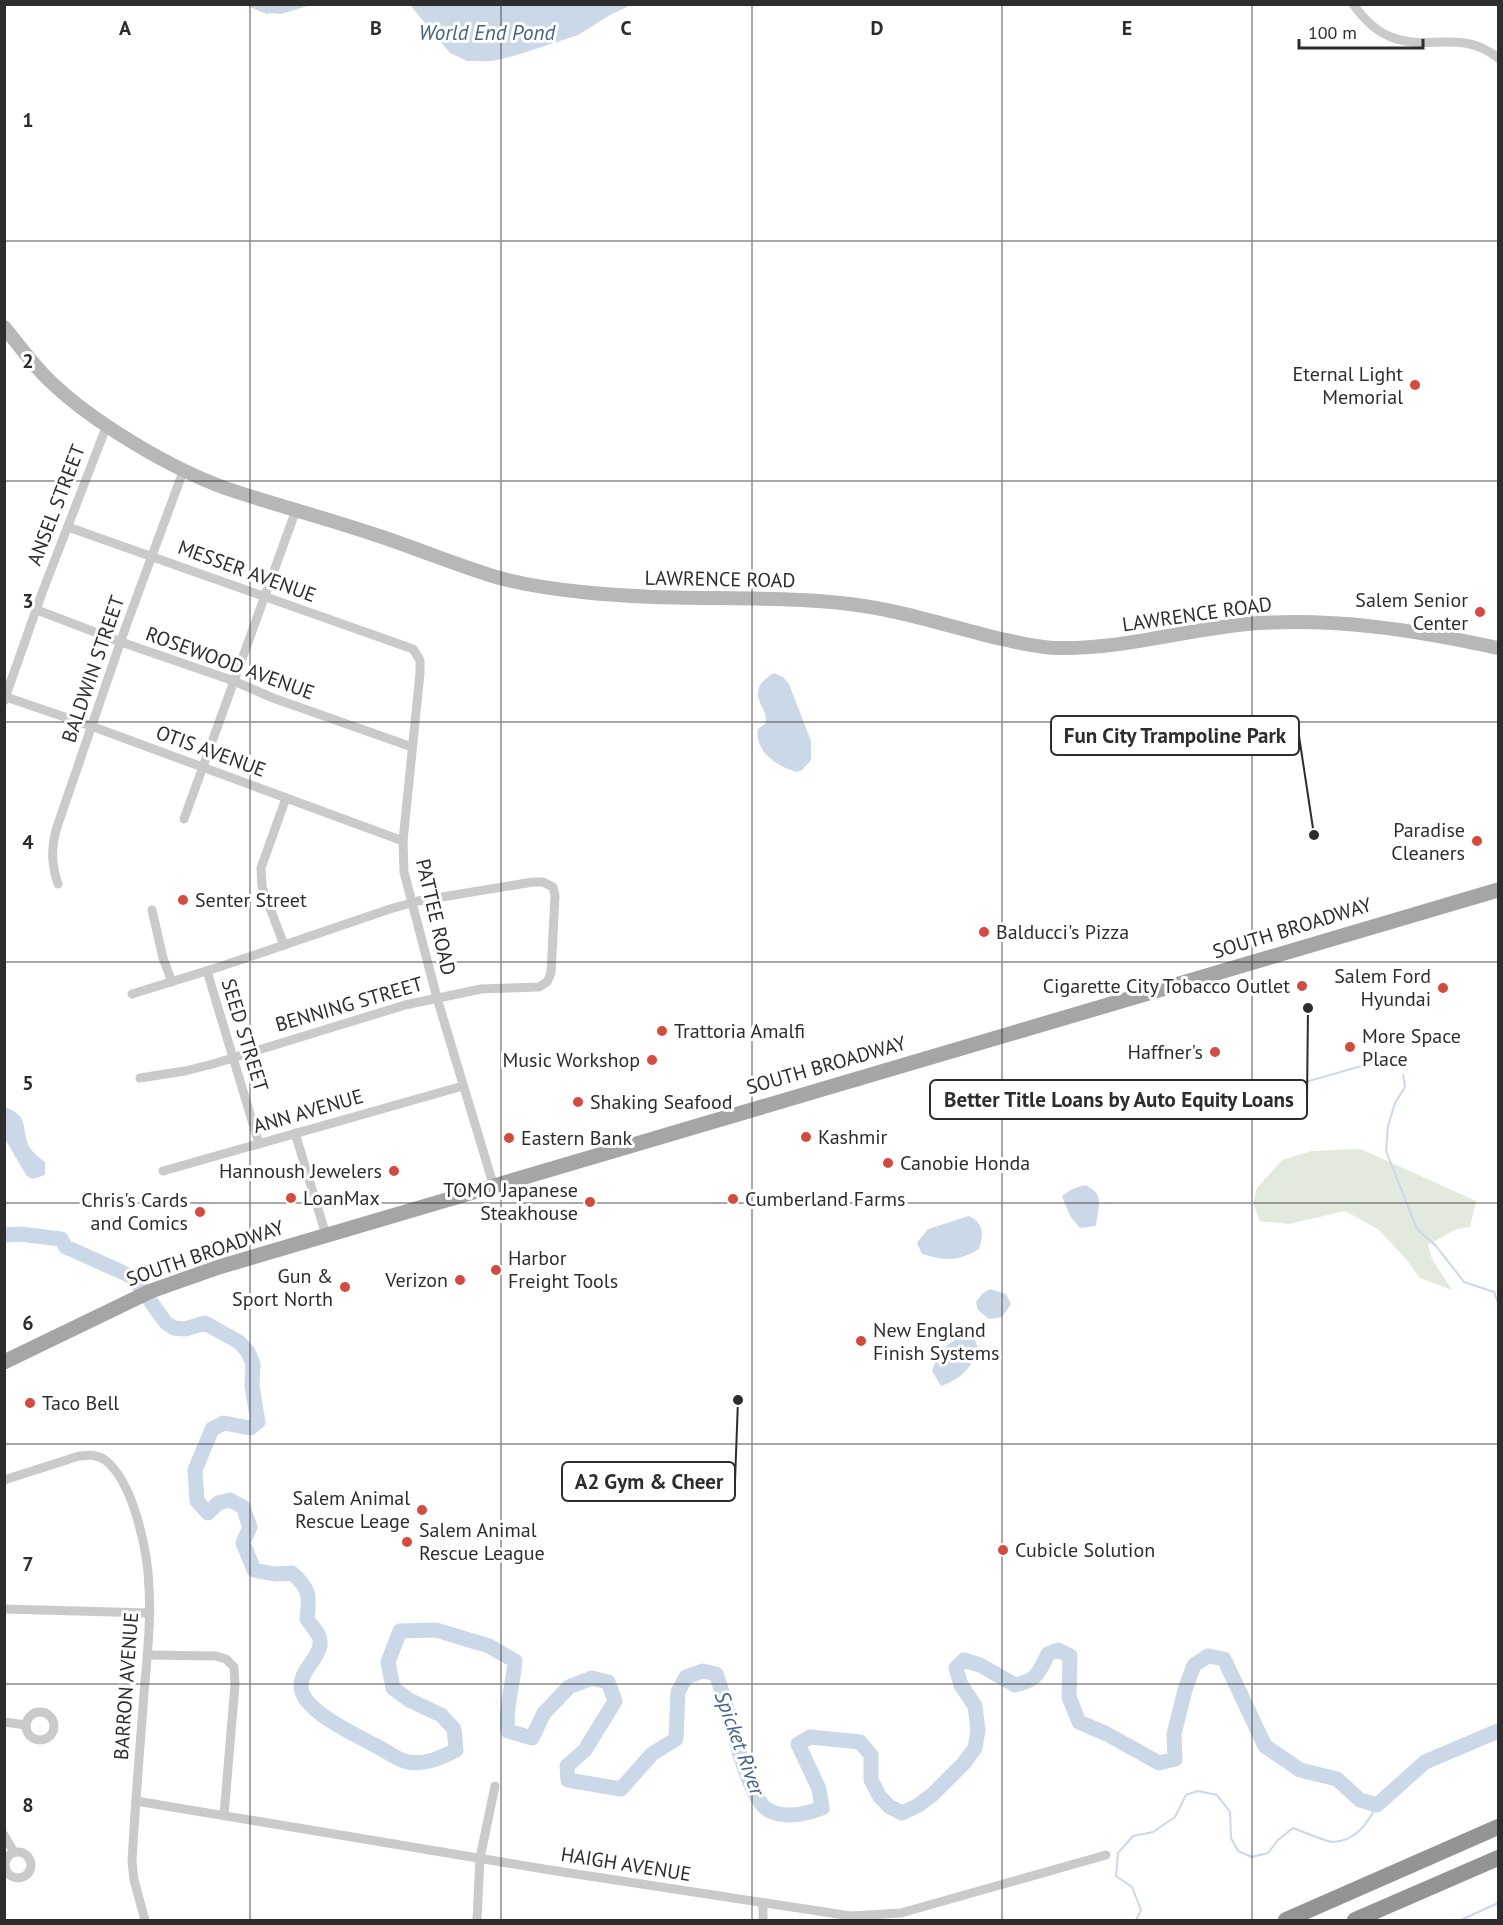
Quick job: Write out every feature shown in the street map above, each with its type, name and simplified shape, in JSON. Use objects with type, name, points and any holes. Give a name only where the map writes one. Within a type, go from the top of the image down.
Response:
[{"type":"highway","points":[[1286,1920],[1498,1827]]},
{"type":"highway","points":[[1355,1920],[1498,1858]]},
{"type":"main road","name":"SOUTH BROADWAY","points":[[4,1362],[150,1291],[219,1267],[1498,890]]},
{"type":"street","points":[[1353,4],[1376,28],[1393,38],[1470,43],[1488,50],[1498,58]]},
{"type":"street","name":"LAWRENCE ROAD","points":[[4,327],[46,377],[76,404],[107,425],[184,469],[224,487],[369,532],[498,577],[527,584],[614,595],[784,599],[856,605],[913,616],[1016,642],[1054,648],[1093,648],[1247,624],[1305,622],[1382,627],[1498,648]]},
{"type":"street","name":"ANSEL STREET","points":[[5,699],[107,425]]},
{"type":"street","name":"BALDWIN STREET","points":[[58,884],[51,857],[52,842],[91,726],[184,469]]},
{"type":"street","points":[[184,819],[296,510]]},
{"type":"street","name":"MESSER AVENUE","points":[[68,527],[413,649]]},
{"type":"street","name":"ROSEWOOD AVENUE","points":[[37,610],[412,747]]},
{"type":"street","name":"PATTEE ROAD","points":[[413,649],[420,660],[420,673],[403,841],[404,872],[437,998],[494,1187]]},
{"type":"street","name":"OTIS AVENUE","points":[[5,699],[91,726],[403,841]]},
{"type":"street","points":[[284,945],[262,887],[261,868],[286,798]]},
{"type":"street","name":"BENNING STREET","points":[[140,1078],[185,1071],[405,1005],[481,989],[539,987],[547,982],[552,963],[556,905],[552,887],[543,882],[533,882],[411,903]]},
{"type":"street","points":[[132,994],[411,903]]},
{"type":"street","points":[[152,910],[172,982]]},
{"type":"street","name":"SEED STREET","points":[[207,971],[260,1144]]},
{"type":"street","name":"ANN AVENUE","points":[[163,1171],[463,1086]]},
{"type":"street","points":[[295,1134],[326,1235]]},
{"type":"street","name":"BARRON AVENUE","points":[[4,1480],[79,1456],[99,1456],[107,1462],[121,1480],[129,1496],[141,1533],[149,1584],[150,1613],[132,1862],[134,1880],[145,1920]]},
{"type":"street","points":[[4,1609],[150,1613]]},
{"type":"street","points":[[147,1655],[216,1656],[230,1662],[236,1673],[224,1815]]},
{"type":"street","points":[[4,1722],[26,1725]]},
{"type":"street","points":[[477,1920],[480,1858],[495,1786]]},
{"type":"street","name":"HAIGH AVENUE","points":[[136,1802],[763,1904],[869,1917],[901,1913],[1106,1855]]},
{"type":"street","points":[[4,1835],[14,1852]]},
{"type":"street","points":[[763,1904],[763,1920]]},
{"type":"shaded area","points":[[1361,1149],[1476,1201],[1470,1227],[1456,1229],[1428,1245],[1432,1259],[1452,1290],[1420,1278],[1378,1229],[1345,1211],[1289,1224],[1260,1221],[1253,1203],[1257,1188],[1282,1160],[1311,1151]]},
{"type":"water","points":[[311,4],[281,14],[267,14],[245,5]]},
{"type":"water","name":"World End Pond","points":[[410,5],[631,5],[578,35],[493,61],[467,61],[450,53]]},
{"type":"water","points":[[774,673],[783,677],[789,684],[811,741],[811,760],[797,772],[789,770],[768,757],[758,737],[758,729],[766,723],[759,699],[759,687]]},
{"type":"water","points":[[7,1108],[22,1120],[30,1148],[45,1162],[45,1175],[32,1179],[26,1175],[5,1139],[5,1109]]},
{"type":"water","points":[[1085,1185],[1096,1193],[1099,1207],[1096,1226],[1080,1228],[1070,1216],[1062,1196],[1072,1189]]},
{"type":"water","points":[[969,1216],[978,1223],[982,1230],[979,1249],[951,1259],[922,1254],[917,1243],[928,1229]]},
{"type":"water","points":[[990,1289],[1006,1294],[1011,1304],[1002,1317],[989,1319],[978,1310],[976,1302]]},
{"type":"water","points":[[963,1337],[974,1339],[979,1349],[964,1372],[955,1380],[941,1386],[932,1371],[937,1358],[946,1346]]},
{"type":"waterway","points":[[1187,1116],[1396,1056],[1398,1059]]},
{"type":"waterway","points":[[1403,1075],[1405,1087],[1395,1103],[1388,1126],[1386,1151],[1417,1229],[1436,1246],[1464,1282],[1494,1292],[1498,1303]]},
{"type":"waterway","name":"Spicket River","points":[[4,1235],[20,1234],[61,1239],[66,1247],[133,1277],[166,1323],[174,1328],[185,1329],[205,1323],[239,1342],[248,1352],[253,1364],[252,1386],[258,1422],[250,1428],[224,1423],[212,1429],[195,1470],[197,1501],[208,1513],[218,1503],[230,1500],[243,1507],[250,1527],[243,1543],[254,1570],[275,1574],[292,1573],[305,1589],[308,1599],[307,1619],[318,1634],[320,1642],[316,1656],[303,1676],[301,1684],[307,1701],[336,1724],[405,1761],[427,1762],[456,1750],[454,1729],[441,1715],[409,1700],[393,1688],[388,1662],[400,1631],[436,1630],[489,1646],[515,1661],[508,1705],[508,1731],[532,1738],[544,1713],[569,1687],[592,1678],[608,1682],[615,1701],[585,1750],[567,1766],[568,1780],[621,1789],[652,1754],[676,1739],[678,1692],[686,1677],[703,1671],[716,1674],[752,1787],[760,1802],[768,1810],[788,1815],[802,1814],[822,1808],[819,1789],[798,1744],[810,1737],[860,1742],[871,1755],[871,1780],[880,1797],[890,1807],[902,1813],[919,1805],[933,1794],[964,1763],[975,1748],[978,1730],[975,1706],[961,1685],[956,1668],[964,1660],[980,1665],[1015,1685],[1028,1681],[1036,1675],[1048,1654],[1058,1650],[1070,1656],[1069,1697],[1079,1722],[1107,1734],[1159,1763],[1175,1759],[1174,1734],[1194,1665],[1208,1656],[1224,1659],[1265,1746],[1300,1770],[1337,1779],[1360,1800],[1377,1805],[1425,1762],[1498,1731]]},
{"type":"waterway","points":[[1136,1920],[1141,1910],[1132,1887],[1116,1876],[1118,1853],[1133,1836],[1153,1832],[1175,1817],[1186,1795],[1198,1791],[1217,1795],[1230,1812],[1231,1838],[1238,1851],[1252,1857],[1268,1853],[1278,1840],[1293,1828],[1332,1842],[1347,1839],[1365,1825],[1377,1805]]},
{"type":"waterway","points":[[1461,1920],[1498,1903]]},
{"type":"place","name":"Eternal Light Memorial","points":[[1415,385]]},
{"type":"place","name":"Salem Senior Center","points":[[1480,612]]},
{"type":"place","name":"Fun City Trampoline Park","points":[[1314,835]]},
{"type":"place","name":"Paradise Cleaners","points":[[1477,841]]},
{"type":"place","name":"Senter Street","points":[[183,900]]},
{"type":"place","name":"Balducci's Pizza","points":[[984,932]]},
{"type":"place","name":"Cigarette City Tobacco Outlet","points":[[1302,986]]},
{"type":"place","name":"Salem Ford Hyundai","points":[[1443,988]]},
{"type":"place","name":"Better Title Loans by Auto Equity Loans","points":[[1308,1008]]},
{"type":"place","name":"Trattoria Amalfi","points":[[662,1031]]},
{"type":"place","name":"More Space Place","points":[[1350,1047]]},
{"type":"place","name":"Haffner's","points":[[1215,1052]]},
{"type":"place","name":"Music Workshop","points":[[652,1060]]},
{"type":"place","name":"Shaking Seafood","points":[[578,1102]]},
{"type":"place","name":"Kashmir","points":[[806,1137]]},
{"type":"place","name":"Eastern Bank","points":[[509,1138]]},
{"type":"place","name":"Canobie Honda","points":[[888,1163]]},
{"type":"place","name":"Hannoush Jewelers","points":[[394,1171]]},
{"type":"place","name":"LoanMax","points":[[291,1198]]},
{"type":"place","name":"Cumberland Farms","points":[[733,1199]]},
{"type":"place","name":"TOMO Japanese Steakhouse","points":[[590,1202]]},
{"type":"place","name":"Chris's Cards and Comics","points":[[200,1212]]},
{"type":"place","name":"Harbor Freight Tools","points":[[496,1270]]},
{"type":"place","name":"Verizon","points":[[460,1280]]},
{"type":"place","name":"Gun & Sport North","points":[[345,1287]]},
{"type":"place","name":"New England Finish Systems","points":[[861,1341]]},
{"type":"place","name":"A2 Gym & Cheer","points":[[738,1400]]},
{"type":"place","name":"Taco Bell","points":[[30,1403]]},
{"type":"place","name":"Salem Animal Rescue Leage","points":[[422,1510]]},
{"type":"place","name":"Salem Animal Rescue League","points":[[407,1542]]},
{"type":"place","name":"Cubicle Solution","points":[[1003,1550]]}]
